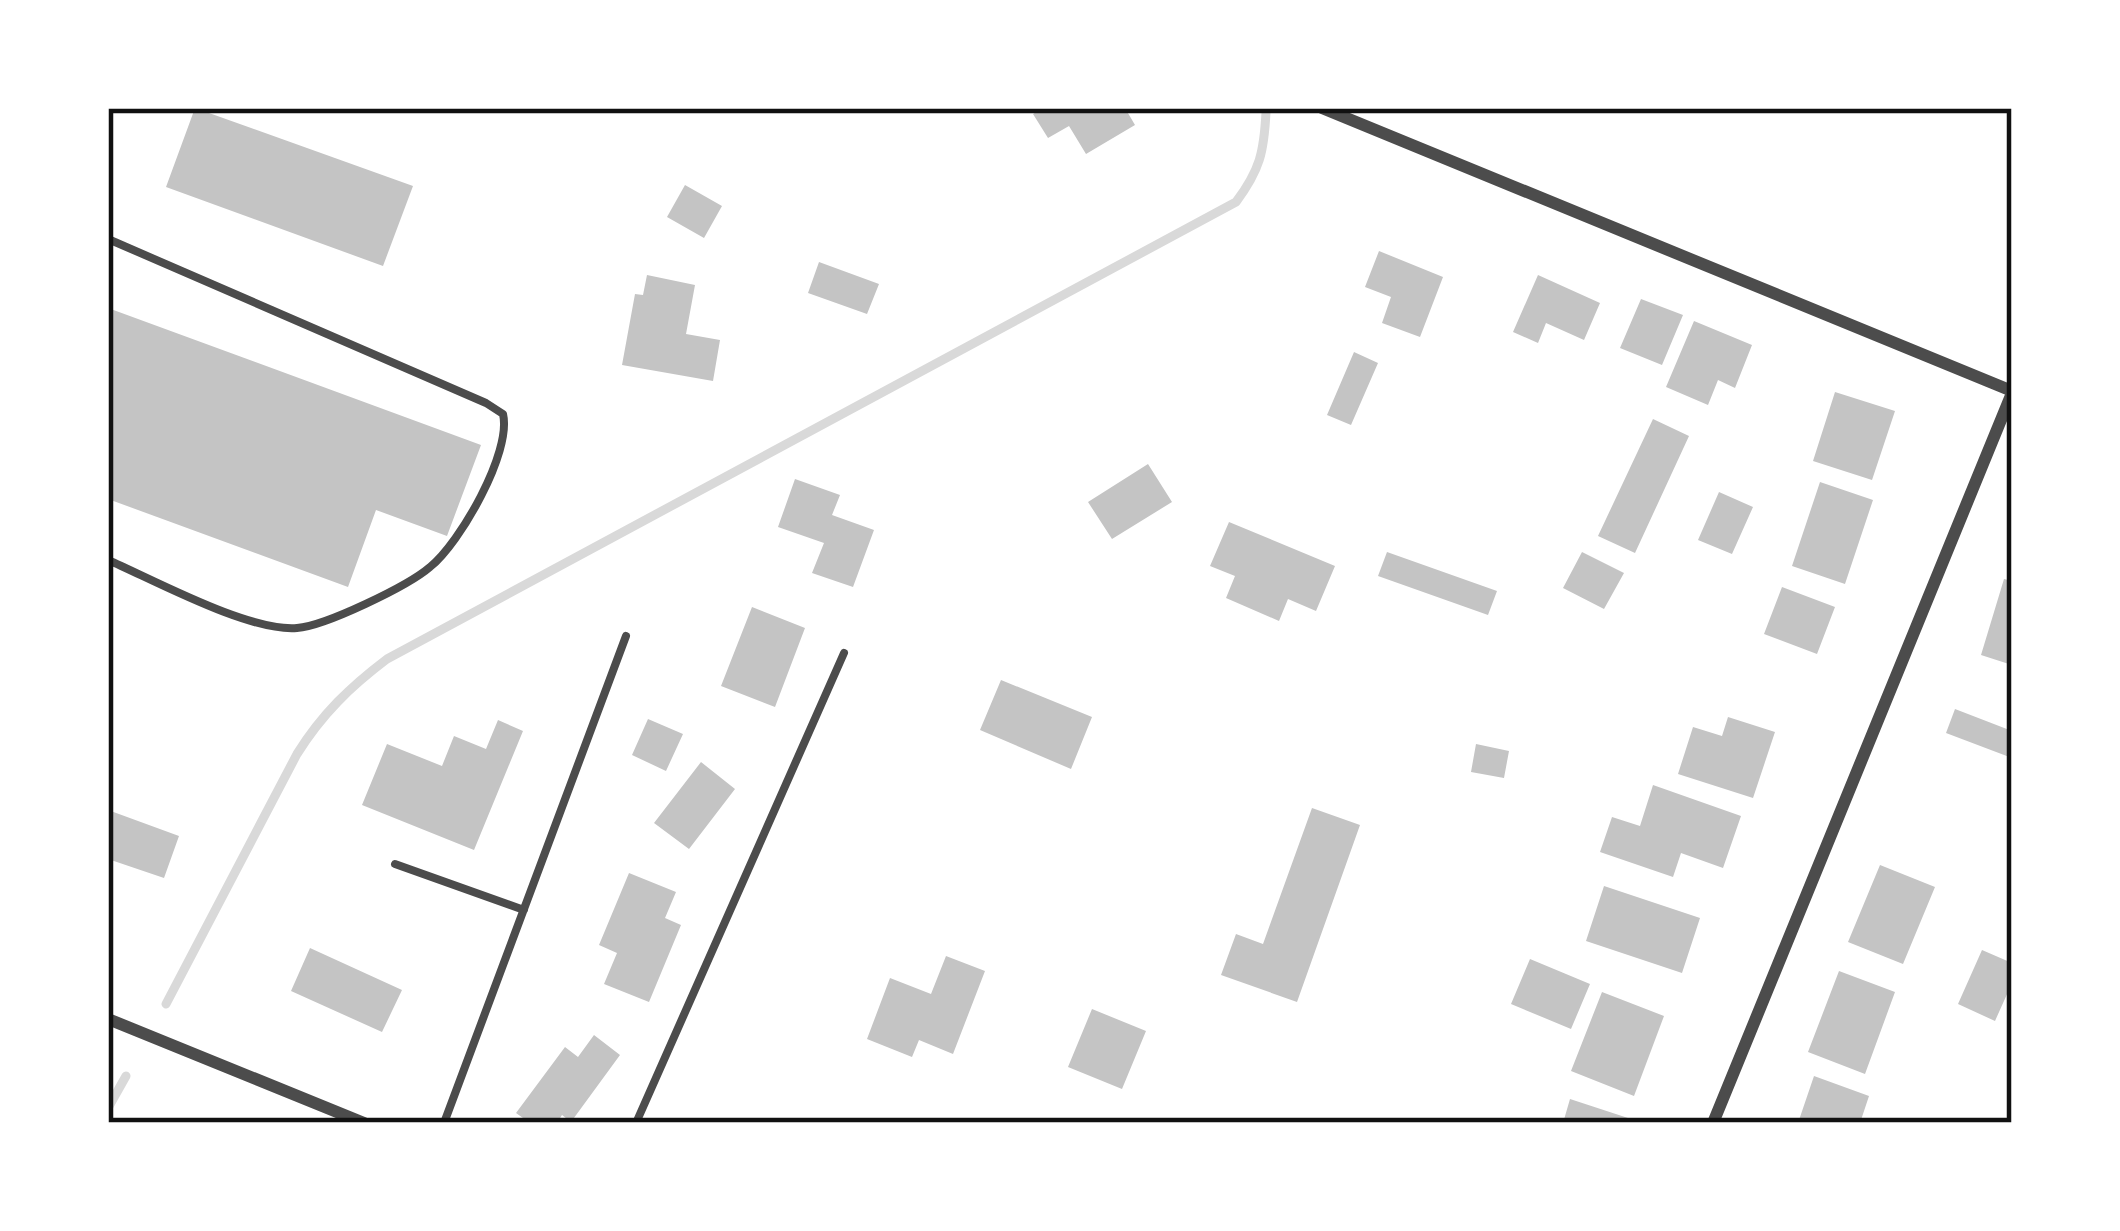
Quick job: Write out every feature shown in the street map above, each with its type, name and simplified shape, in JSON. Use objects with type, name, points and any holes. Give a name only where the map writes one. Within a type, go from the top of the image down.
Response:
[{"type":"street","points":[[1322,108],[2012,392],[1713,1123]]},
{"type":"street","points":[[108,1019],[364,1123]]},
{"type":"lane","points":[[108,239],[486,403],[503,415],[507,429],[499,457],[453,543],[429,569],[340,616],[296,628],[248,621],[108,560]]},
{"type":"lane","points":[[444,1123],[626,636]]},
{"type":"lane","points":[[636,1123],[844,653]]},
{"type":"lane","points":[[395,864],[524,910]]},
{"type":"building","points":[[195,108],[413,186],[383,266],[166,187]]},
{"type":"building","points":[[1043,108],[1125,108],[1135,125],[1086,154],[1069,126],[1048,138],[1033,114]]},
{"type":"building","points":[[685,185],[722,206],[704,238],[667,217]]},
{"type":"building","points":[[1379,251],[1443,277],[1420,337],[1382,323],[1391,297],[1365,287]]},
{"type":"building","points":[[819,262],[879,284],[867,314],[808,293]]},
{"type":"building","points":[[647,275],[695,285],[686,334],[720,340],[713,381],[622,365],[635,294],[643,295]]},
{"type":"building","points":[[1538,275],[1600,303],[1584,340],[1546,323],[1538,343],[1513,332]]},
{"type":"building","points":[[1641,299],[1683,315],[1662,365],[1620,348]]},
{"type":"building","points":[[108,308],[481,445],[447,536],[376,510],[348,587],[108,499]]},
{"type":"building","points":[[1694,321],[1752,345],[1735,388],[1718,380],[1708,405],[1666,387]]},
{"type":"building","points":[[1354,352],[1378,363],[1351,425],[1327,415]]},
{"type":"building","points":[[1835,392],[1895,411],[1872,480],[1813,461]]},
{"type":"building","points":[[1653,419],[1689,436],[1635,553],[1598,536]]},
{"type":"building","points":[[1148,464],[1172,502],[1112,539],[1088,502]]},
{"type":"building","points":[[795,479],[840,495],[832,515],[874,530],[853,587],[812,573],[824,543],[778,527]]},
{"type":"building","points":[[1820,482],[1873,500],[1845,584],[1792,566]]},
{"type":"building","points":[[1719,492],[1753,507],[1732,554],[1698,540]]},
{"type":"building","points":[[1229,522],[1335,566],[1316,611],[1288,599],[1279,621],[1226,598],[1235,576],[1210,566]]},
{"type":"building","points":[[1387,552],[1497,591],[1488,615],[1378,576]]},
{"type":"building","points":[[1582,552],[1624,573],[1604,609],[1563,588]]},
{"type":"building","points":[[2004,579],[2012,581],[2012,665],[1981,655]]},
{"type":"building","points":[[1782,587],[1835,607],[1817,654],[1764,634]]},
{"type":"building","points":[[752,607],[805,628],[775,707],[721,686]]},
{"type":"building","points":[[1001,680],[1092,717],[1071,769],[980,730]]},
{"type":"building","points":[[1955,709],[2012,731],[2012,758],[1946,733]]},
{"type":"building","points":[[1728,717],[1775,732],[1753,798],[1678,774],[1693,727],[1722,736]]},
{"type":"building","points":[[648,719],[683,734],[666,771],[632,755]]},
{"type":"building","points":[[498,720],[523,731],[474,850],[362,805],[387,744],[442,766],[454,736],[486,749]]},
{"type":"building","points":[[1476,744],[1509,751],[1504,778],[1471,772]]},
{"type":"building","points":[[701,762],[735,789],[689,849],[654,823]]},
{"type":"building","points":[[1653,785],[1741,816],[1723,868],[1681,853],[1673,877],[1600,852],[1612,817],[1640,826]]},
{"type":"building","points":[[1312,808],[1360,825],[1297,1002],[1221,975],[1236,934],[1263,944]]},
{"type":"building","points":[[108,810],[179,836],[164,878],[108,859]]},
{"type":"building","points":[[1880,865],[1935,887],[1903,964],[1848,942]]},
{"type":"building","points":[[629,873],[676,892],[665,918],[681,925],[649,1002],[604,984],[617,953],[599,945]]},
{"type":"building","points":[[1604,886],[1700,918],[1682,973],[1586,941]]},
{"type":"building","points":[[310,948],[402,990],[382,1032],[291,991]]},
{"type":"building","points":[[1982,950],[2012,963],[2012,983],[1995,1021],[1958,1004]]},
{"type":"building","points":[[946,956],[985,971],[953,1054],[919,1040],[912,1057],[867,1039],[890,978],[931,994]]},
{"type":"building","points":[[1530,959],[1590,984],[1571,1029],[1511,1004]]},
{"type":"building","points":[[1839,971],[1895,992],[1865,1074],[1808,1052]]},
{"type":"building","points":[[1602,992],[1664,1016],[1634,1096],[1571,1071]]},
{"type":"building","points":[[1092,1009],[1146,1031],[1122,1089],[1068,1067]]},
{"type":"building","points":[[594,1035],[620,1055],[571,1122],[562,1115],[557,1123],[530,1123],[516,1113],[565,1047],[578,1057]]},
{"type":"building","points":[[1814,1076],[1869,1096],[1860,1123],[1798,1123]]},
{"type":"building","points":[[1570,1099],[1628,1118],[1627,1123],[1563,1123]]},
{"type":"waterway","points":[[166,1004],[297,754],[327,714],[374,669],[1236,202],[1259,160],[1266,112]]},
{"type":"waterway","points":[[108,1108],[126,1076]]}]
